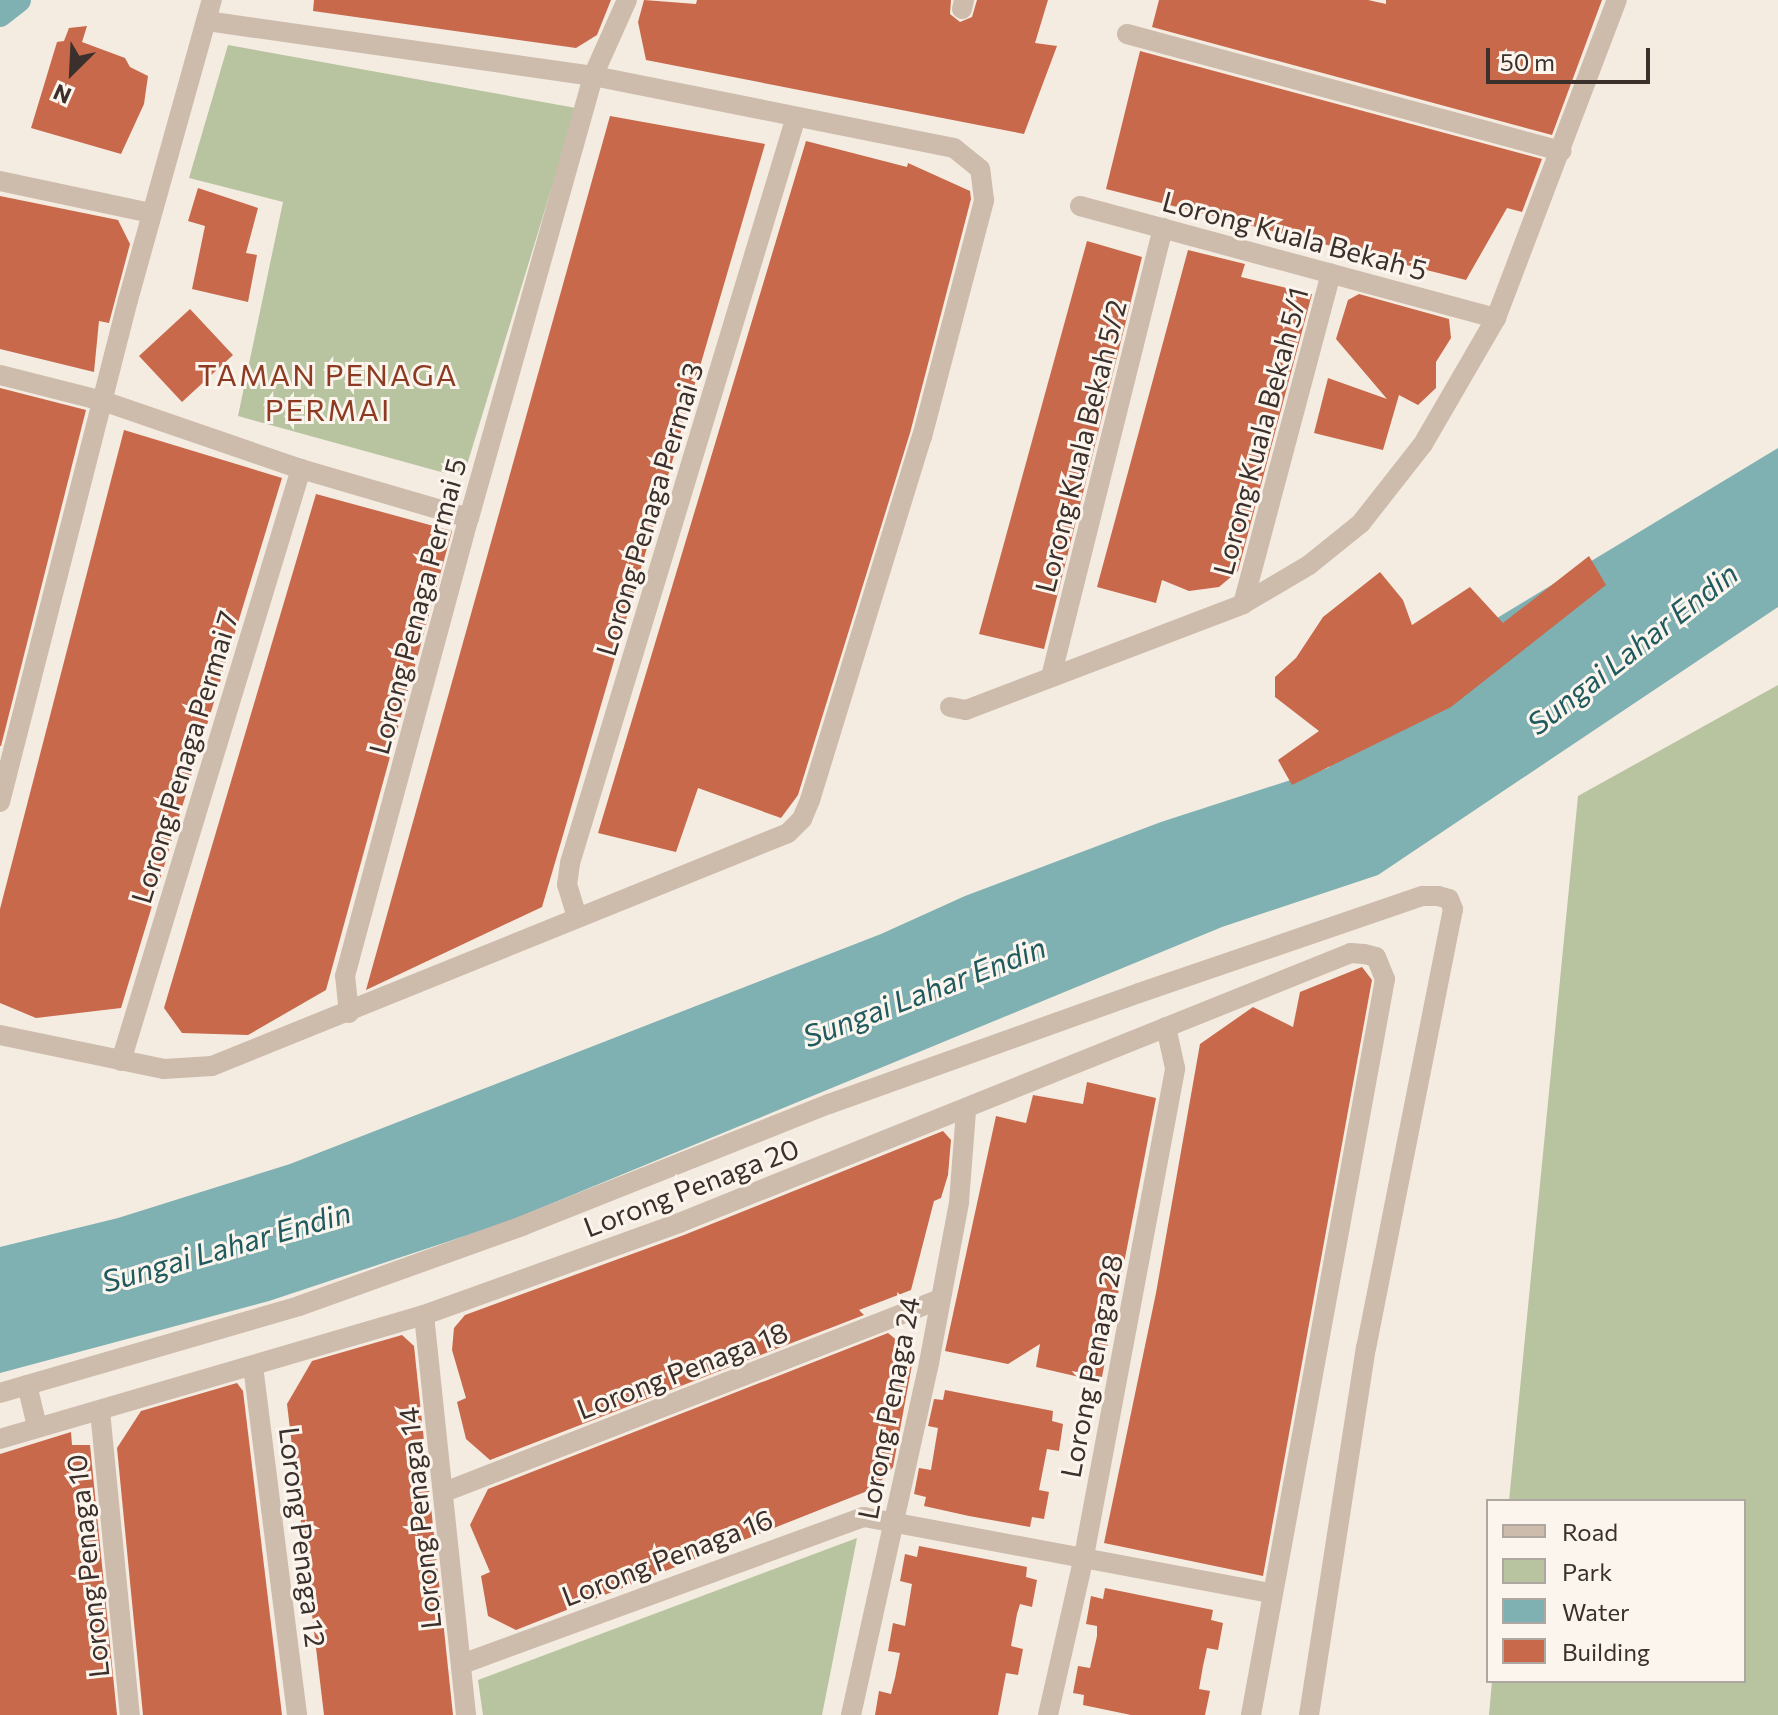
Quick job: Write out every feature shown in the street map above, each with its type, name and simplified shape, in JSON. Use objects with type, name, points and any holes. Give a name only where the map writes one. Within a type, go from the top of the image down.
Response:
[{"type":"street","points":[[0,802],[151,213],[212,0]]},
{"type":"street","name":"Lorong Penaga Permai 5","points":[[349,1013],[345,976],[469,518],[593,76],[627,0]]},
{"type":"street","points":[[950,707],[966,710],[1243,604],[1309,565],[1361,523],[1423,444],[1496,318],[1617,0]]},
{"type":"street","points":[[0,1035],[164,1069],[212,1066],[788,833],[802,819],[922,437],[984,200],[980,169],[954,148],[593,76],[206,21]]},
{"type":"street","points":[[1127,34],[1562,151]]},
{"type":"street","name":"Lorong Penaga Permai 3","points":[[577,917],[567,885],[570,863],[796,117]]},
{"type":"street","points":[[0,181],[151,213]]},
{"type":"street","name":"Lorong Kuala Bekah 5","points":[[1080,206],[1496,318]]},
{"type":"street","name":"Lorong Kuala Bekah 5/2","points":[[1051,677],[1163,228]]},
{"type":"street","name":"Lorong Kuala Bekah 5/1","points":[[1243,604],[1331,273]]},
{"type":"street","points":[[0,375],[103,401],[301,469],[469,518]]},
{"type":"street","name":"Lorong Penaga Permai 7","points":[[121,1061],[301,469]]},
{"type":"street","points":[[0,1393],[299,1306],[522,1226],[829,1104],[1423,896],[1438,896],[1449,899],[1453,909],[1366,1347],[1309,1715]]},
{"type":"street","name":"Lorong Penaga 20","points":[[0,1439],[424,1315],[679,1223],[966,1111],[1351,953],[1376,957],[1383,967],[1371,1057],[1270,1593]]},
{"type":"street","name":"Lorong Penaga 28","points":[[1048,1715],[1084,1556],[1175,1068],[1166,1027]]},
{"type":"street","name":"Lorong Penaga 24","points":[[851,1715],[895,1521],[959,1202],[966,1111]]},
{"type":"street","name":"Lorong Penaga 18","points":[[447,1491],[938,1300]]},
{"type":"street","name":"Lorong Penaga 14","points":[[424,1315],[447,1491],[466,1715]]},
{"type":"street","name":"Lorong Penaga 12","points":[[253,1366],[297,1715]]},
{"type":"street","points":[[27,1385],[37,1426]]},
{"type":"street","name":"Lorong Penaga 10","points":[[100,1411],[130,1715]]},
{"type":"street","name":"Lorong Penaga 16","points":[[462,1664],[845,1521],[864,1517],[1270,1593]]},
{"type":"street","points":[[1251,1715],[1270,1593]]},
{"type":"green space","points":[[228,45],[576,108],[463,478],[238,416],[283,202],[189,178]]},
{"type":"green space","points":[[1778,685],[1778,1715],[1489,1715],[1492,1683],[1746,1683],[1746,1499],[1509,1499],[1578,796]]},
{"type":"green space","points":[[857,1538],[822,1715],[483,1715],[478,1680]]},
{"type":"water","name":"Sungai Lahar Endin","points":[[1778,448],[1778,607],[1378,875],[1222,927],[507,1222],[269,1301],[0,1373],[0,1247],[118,1218],[290,1164],[881,934],[965,896],[1161,822],[1328,768],[1474,632]]},
{"type":"building","points":[[314,0],[611,0],[597,35],[576,48],[313,11]]},
{"type":"building","points":[[644,0],[696,4],[697,0],[951,0],[950,14],[960,22],[972,17],[977,0],[1048,0],[1035,43],[1057,46],[1024,134],[646,60],[638,22]]},
{"type":"building","points":[[1159,0],[1368,0],[1386,4],[1386,0],[1602,0],[1552,135],[1152,27]]},
{"type":"building","points":[[87,26],[82,42],[125,58],[130,67],[148,76],[144,104],[121,154],[31,128],[57,42],[64,41],[69,28]]},
{"type":"building","points":[[1140,51],[1542,159],[1522,212],[1507,208],[1466,280],[1106,189]]},
{"type":"building","points":[[610,116],[765,144],[542,907],[366,990]]},
{"type":"building","points":[[806,141],[907,167],[908,163],[970,191],[971,199],[910,433],[798,795],[781,818],[698,788],[676,852],[598,833]]},
{"type":"building","points":[[198,188],[258,208],[246,253],[257,255],[248,302],[192,289],[205,226],[188,221]]},
{"type":"building","points":[[0,196],[118,220],[130,244],[109,323],[99,321],[94,372],[0,349]]},
{"type":"building","points":[[1087,241],[1142,257],[1044,649],[979,634]]},
{"type":"building","points":[[1188,250],[1245,264],[1241,277],[1312,294],[1238,571],[1219,587],[1189,591],[1162,580],[1156,603],[1097,587]]},
{"type":"building","points":[[1359,294],[1449,319],[1451,338],[1436,362],[1436,388],[1418,405],[1399,395],[1383,450],[1314,433],[1328,378],[1387,399],[1336,339],[1348,300]]},
{"type":"building","points":[[190,309],[233,355],[182,402],[139,356]]},
{"type":"building","points":[[0,388],[86,410],[1,746],[0,746]]},
{"type":"building","points":[[124,430],[282,478],[121,1008],[36,1018],[0,1003],[0,909]]},
{"type":"building","points":[[316,494],[452,531],[326,990],[248,1035],[182,1033],[164,1008]]},
{"type":"building","points":[[1589,556],[1606,585],[1451,707],[1292,785],[1278,760],[1319,731],[1275,697],[1275,677],[1296,658],[1323,617],[1380,572],[1403,600],[1412,625],[1470,587],[1503,623]]},
{"type":"building","points":[[1362,967],[1372,980],[1263,1576],[1104,1543],[1156,1293],[1200,1044],[1253,1007],[1293,1027],[1300,992]]},
{"type":"building","points":[[1087,1082],[1156,1098],[1101,1382],[1036,1367],[1040,1344],[1008,1364],[945,1351],[996,1116],[1026,1123],[1033,1095],[1083,1104]]},
{"type":"building","points":[[943,1131],[951,1140],[948,1175],[941,1198],[934,1201],[911,1290],[859,1310],[864,1315],[490,1460],[466,1439],[457,1402],[466,1398],[452,1350],[454,1328],[465,1315],[684,1235]]},
{"type":"building","points":[[888,1333],[914,1354],[893,1467],[875,1488],[516,1630],[488,1616],[481,1576],[490,1572],[470,1525],[488,1489]]},
{"type":"building","points":[[402,1335],[414,1346],[453,1715],[324,1715],[287,1404],[312,1361]]},
{"type":"building","points":[[237,1383],[243,1391],[282,1715],[143,1715],[117,1448],[141,1411]]},
{"type":"building","points":[[945,1390],[1053,1411],[1052,1421],[1063,1424],[1059,1451],[1047,1449],[1039,1490],[1049,1492],[1044,1519],[1032,1517],[1030,1527],[969,1516],[924,1506],[926,1497],[914,1494],[919,1468],[931,1470],[938,1428],[928,1426],[934,1399],[943,1400]]},
{"type":"building","points":[[71,1432],[72,1445],[90,1445],[117,1715],[0,1715],[0,1454]]},
{"type":"building","points":[[919,1546],[1027,1567],[1026,1577],[1037,1580],[1032,1607],[1020,1604],[1017,1614],[1011,1646],[1023,1649],[1018,1675],[1006,1673],[998,1715],[875,1715],[879,1691],[891,1694],[900,1653],[888,1651],[893,1623],[905,1626],[912,1584],[900,1581],[905,1554],[917,1557]]},
{"type":"building","points":[[1105,1588],[1213,1610],[1211,1620],[1223,1623],[1218,1650],[1207,1648],[1203,1666],[1199,1689],[1210,1691],[1205,1715],[1131,1715],[1083,1705],[1084,1695],[1073,1693],[1078,1666],[1090,1668],[1097,1636],[1097,1626],[1086,1624],[1091,1596],[1103,1599]]},
{"type":"waterway","points":[[0,15],[19,0]]},
{"type":"district","name":"TAMAN PENAGA PERMAI","points":[[328,391]]}]
